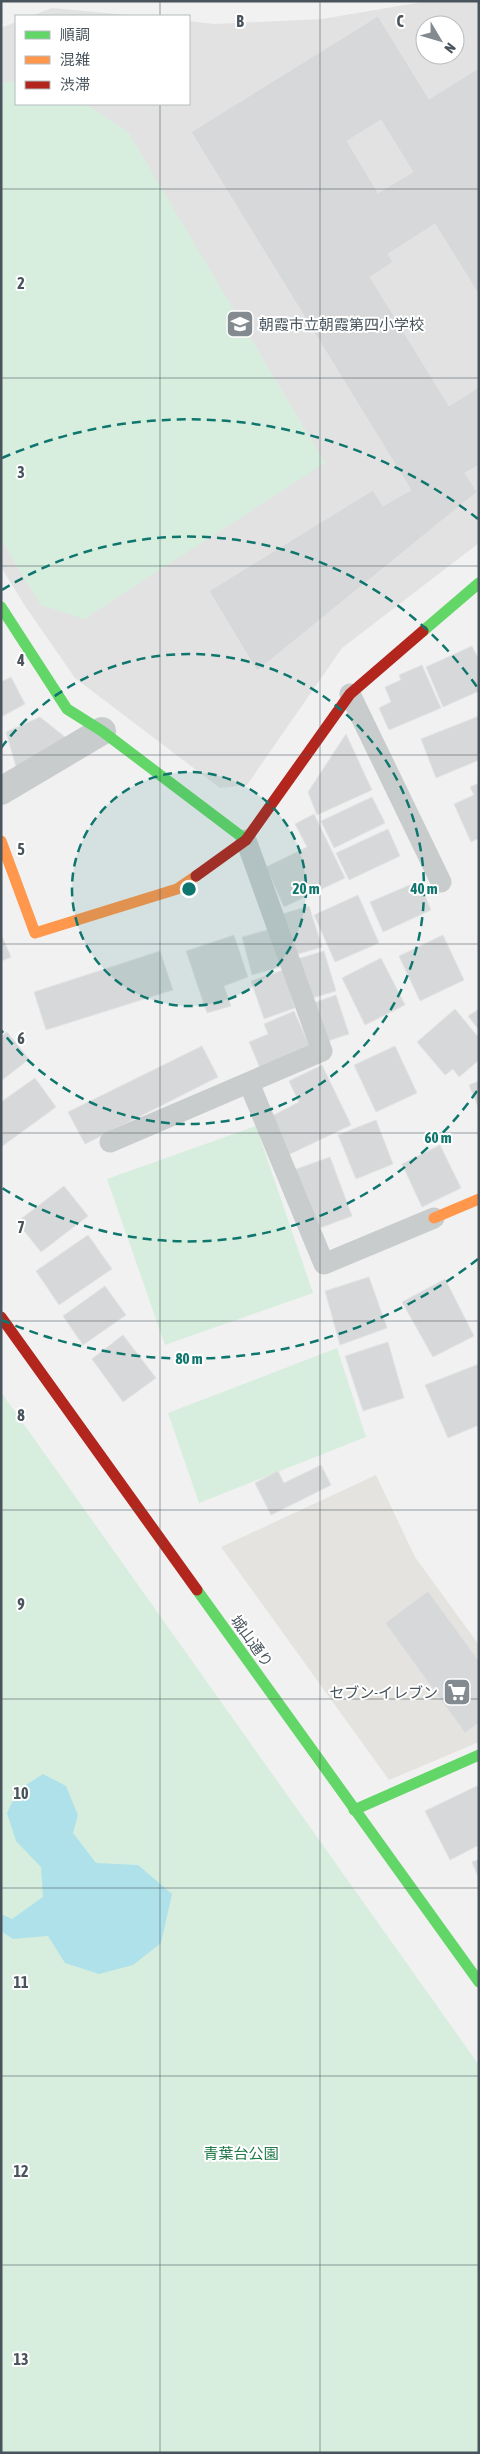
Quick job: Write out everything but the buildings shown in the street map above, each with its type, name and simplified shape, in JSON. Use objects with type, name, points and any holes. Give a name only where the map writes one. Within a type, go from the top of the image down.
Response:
[{"type":"street","points":[[1,841],[35,933],[177,889],[246,840],[350,694],[479,583]]},
{"type":"street","points":[[1,607],[67,709],[102,731],[246,840]]},
{"type":"street","points":[[1,791],[102,731]]},
{"type":"street","points":[[434,1218],[479,1199]]},
{"type":"street","name":"城山通り","points":[[1,1317],[479,1982]]},
{"type":"street","points":[[354,1810],[479,1754]]},
{"type":"lane","points":[[350,694],[441,882]]},
{"type":"lane","points":[[110,1142],[322,1051],[246,840]]},
{"type":"lane","points":[[248,1083],[324,1264],[434,1218]]},
{"type":"shaded area","name":"朝霞市立朝霞第四小学校","points":[[428,1],[479,1],[479,543],[342,648],[247,785],[220,788],[75,678],[25,606],[1,567],[1,28],[15,22],[15,105],[190,105],[190,21],[214,24],[322,19]]},
{"type":"shaded area","points":[[52,8],[127,15],[34,15]]},
{"type":"shaded area","points":[[376,1475],[415,1557],[479,1645],[479,1742],[389,1780],[221,1547]]},
{"type":"green space","points":[[15,81],[15,105],[88,105],[128,132],[325,463],[84,619],[41,605],[1,540],[1,83]]},
{"type":"green space","points":[[256,1126],[313,1293],[165,1345],[107,1179]]},
{"type":"green space","points":[[337,1348],[366,1437],[199,1503],[168,1413]]},
{"type":"green space","name":"青葉台公園","points":[[1,1392],[479,2065],[479,2453],[1,2453]]},
{"type":"water","points":[[43,1774],[66,1786],[78,1815],[73,1833],[96,1863],[138,1865],[172,1894],[161,1943],[133,1965],[99,1974],[65,1963],[48,1936],[13,1939],[1,1931],[1,1914],[12,1919],[43,1897],[41,1867],[16,1841],[7,1813],[18,1790]]},
{"type":"traffic: fast","points":[[423,631],[479,583]]},
{"type":"traffic: fast","points":[[1,607],[67,709],[102,731],[246,840]]},
{"type":"traffic: fast","points":[[197,1590],[479,1982]]},
{"type":"traffic: fast","points":[[354,1810],[479,1755]]},
{"type":"traffic: slow","points":[[1,841],[35,933],[177,889],[196,876]]},
{"type":"traffic: slow","points":[[434,1218],[479,1199]]},
{"type":"traffic: jam","points":[[196,876],[246,840],[350,694],[423,631]]},
{"type":"traffic: jam","points":[[1,1317],[197,1590]]},
{"type":"place","name":"朝霞市立朝霞第四小学校","points":[[240,324]]},
{"type":"place","name":"セブン-イレブン","points":[[457,1692]]}]
